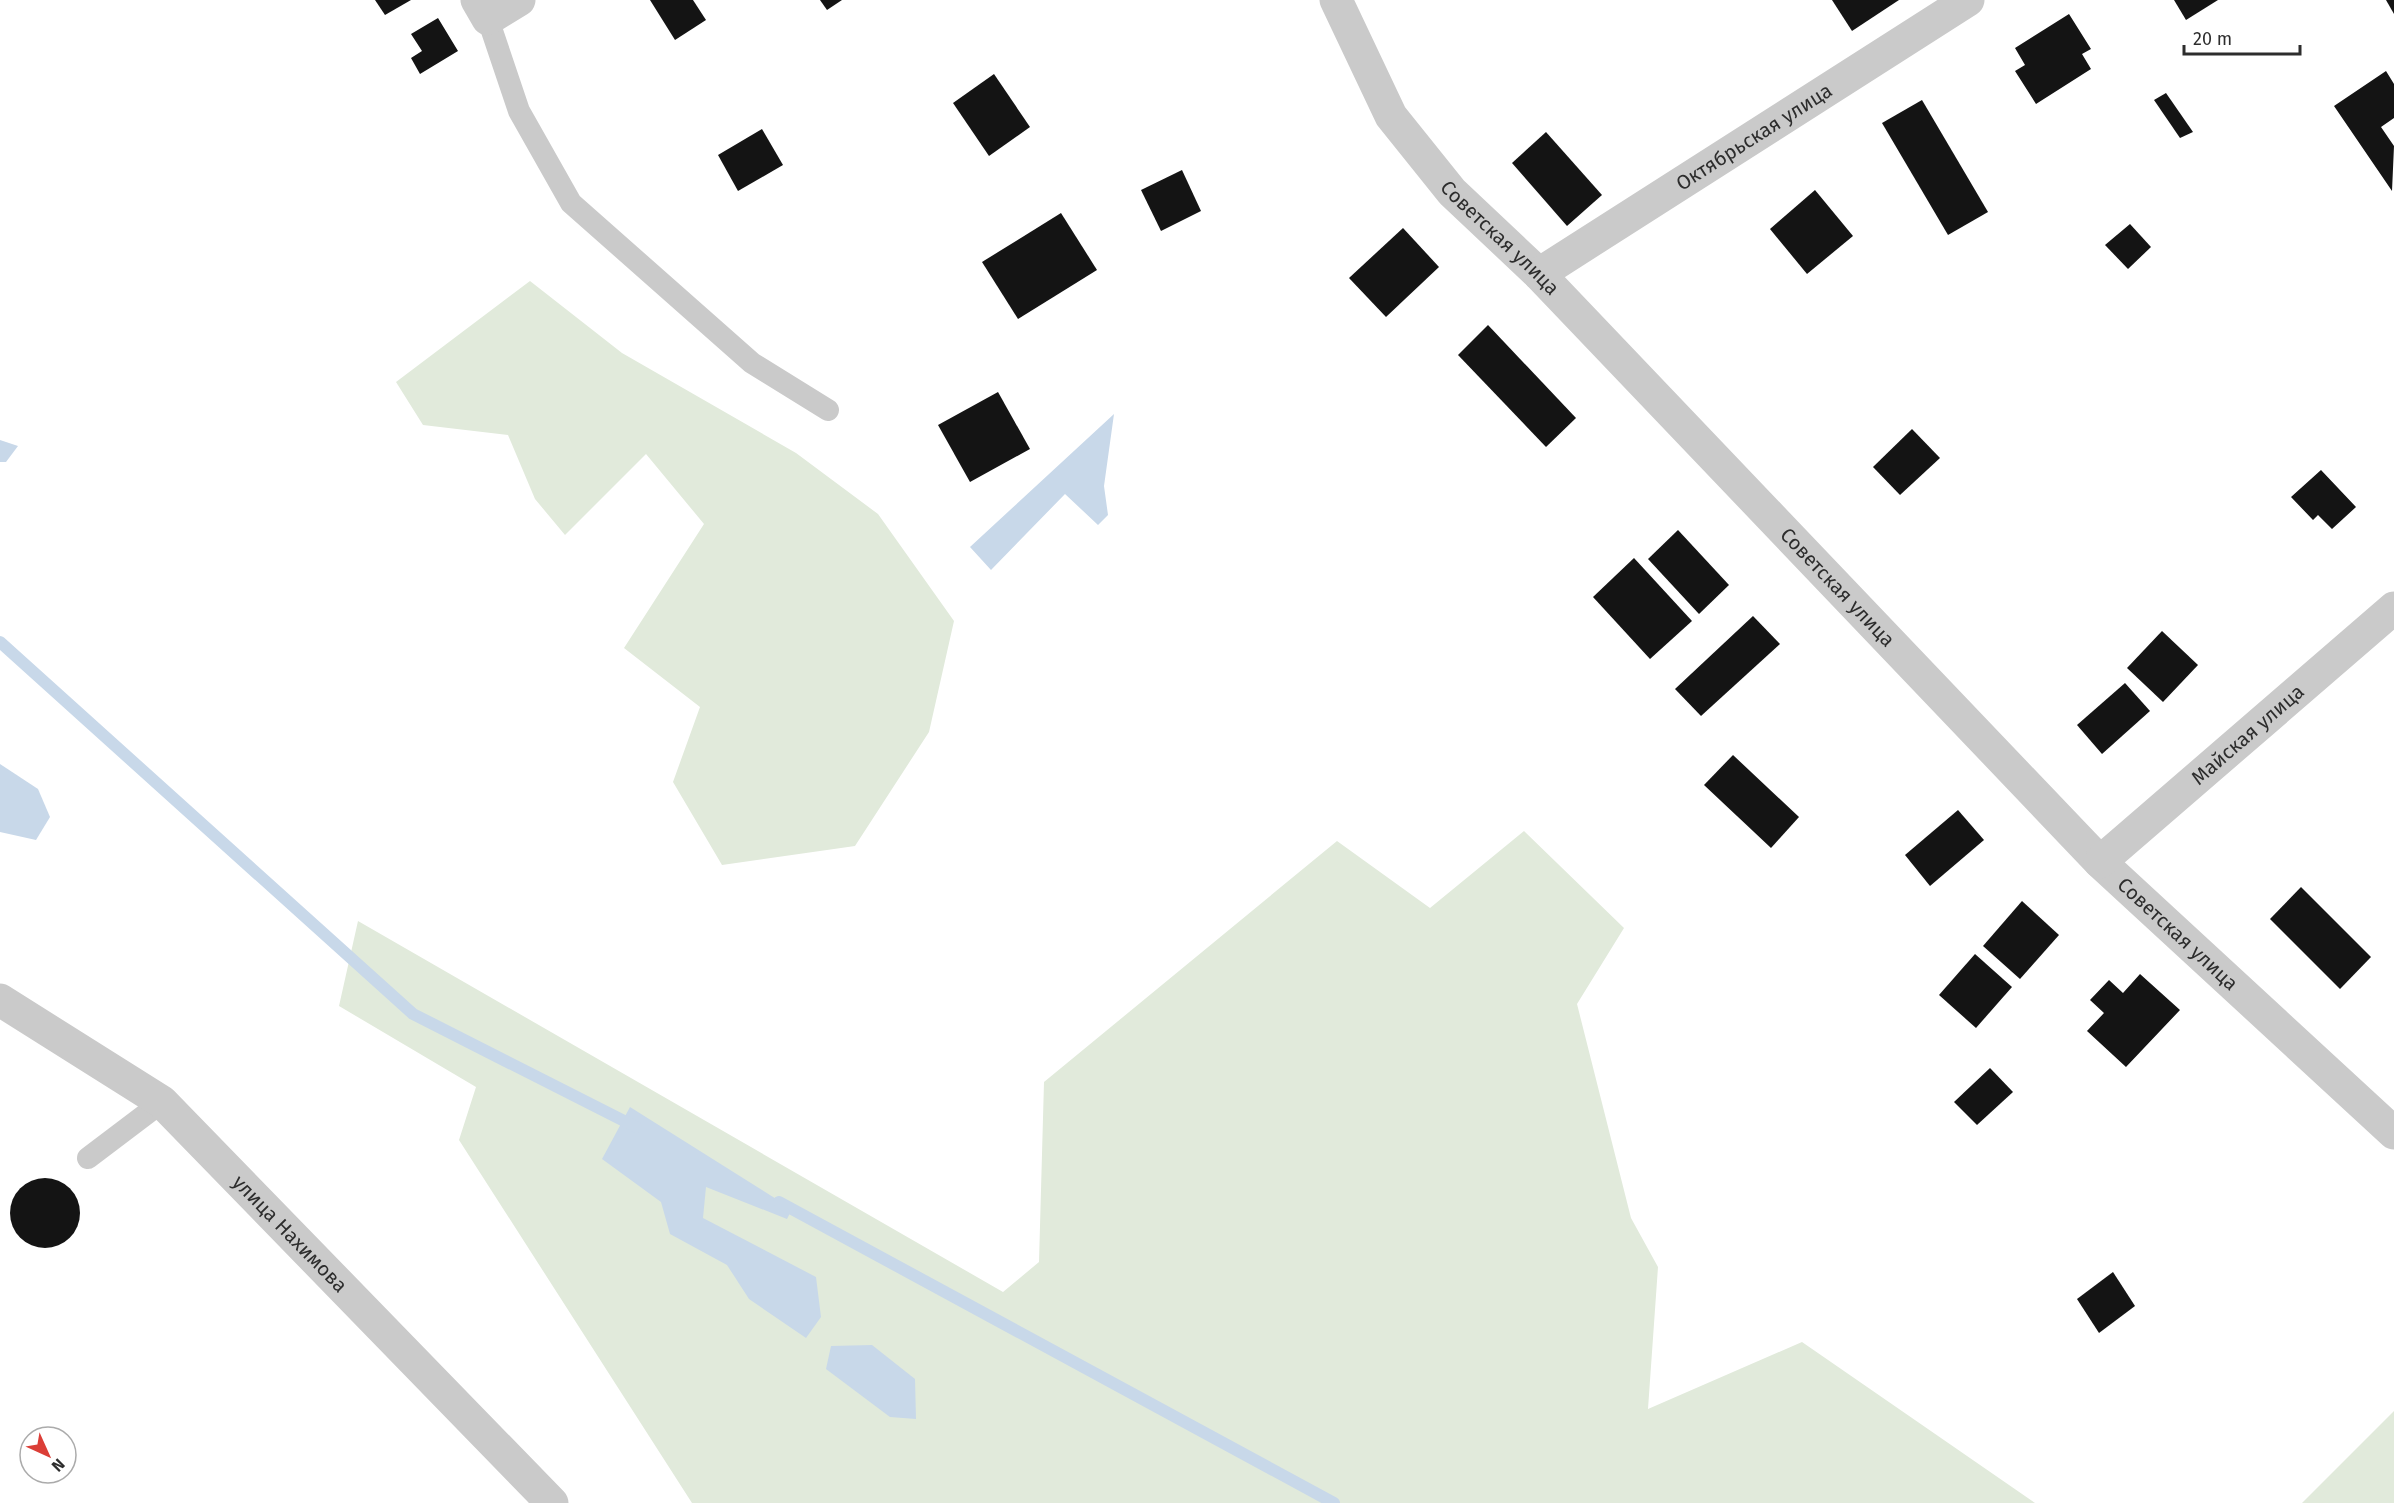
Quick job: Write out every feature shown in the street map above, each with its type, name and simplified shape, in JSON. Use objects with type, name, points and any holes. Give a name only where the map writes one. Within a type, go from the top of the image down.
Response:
[{"type":"street","points":[[483,9],[519,0]]},
{"type":"street","name":"Советская улица","points":[[1336,0],[1391,116],[1452,192],[1539,274],[2100,862],[2394,1132]]},
{"type":"street","name":"Октябрьская улица","points":[[1539,274],[1968,0]]},
{"type":"street","name":"Майская улица","points":[[2100,862],[2394,608]]},
{"type":"street","name":"улица Нахимова","points":[[0,1000],[162,1102],[552,1503]]},
{"type":"lane","points":[[483,9],[519,111],[571,203],[752,363],[828,410]]},
{"type":"lane","points":[[88,1158],[162,1102]]},
{"type":"green space","points":[[530,281],[622,353],[796,453],[878,514],[954,621],[929,732],[855,846],[722,865],[673,782],[700,707],[624,648],[704,524],[646,454],[565,535],[535,499],[508,435],[423,425],[396,382]]},
{"type":"green space","points":[[1524,831],[1624,928],[1577,1004],[1631,1218],[1658,1267],[1648,1409],[1802,1342],[2035,1503],[692,1503],[459,1140],[476,1087],[339,1006],[358,921],[1003,1292],[1039,1262],[1044,1082],[1337,841],[1430,908]]},
{"type":"green space","points":[[2394,1411],[2394,1503],[2302,1503]]},
{"type":"water","points":[[1114,414],[1104,486],[1108,515],[1098,525],[1065,494],[991,570],[970,547]]},
{"type":"water","points":[[0,440],[18,446],[6,462],[0,462]]},
{"type":"water","points":[[0,764],[38,789],[50,817],[36,840],[0,832]]},
{"type":"water","points":[[630,1107],[792,1209],[787,1219],[706,1187],[703,1218],[816,1277],[821,1317],[806,1338],[749,1299],[727,1265],[670,1234],[661,1202],[602,1159]]},
{"type":"water","points":[[872,1345],[915,1379],[916,1419],[890,1417],[826,1369],[831,1346]]},
{"type":"building","points":[[375,0],[411,0],[385,15]]},
{"type":"building","points":[[650,0],[693,0],[706,20],[675,40]]},
{"type":"building","points":[[820,0],[842,0],[827,10]]},
{"type":"building","points":[[1832,0],[1899,0],[1852,31]]},
{"type":"building","points":[[2174,0],[2218,0],[2186,20]]},
{"type":"building","points":[[2386,0],[2394,0],[2394,14]]},
{"type":"building","points":[[2069,14],[2091,49],[2082,54],[2091,69],[2036,104],[2015,71],[2025,65],[2015,48]]},
{"type":"building","points":[[438,18],[458,51],[420,74],[411,58],[422,51],[411,34]]},
{"type":"building","points":[[2386,71],[2394,84],[2394,118],[2381,127],[2394,146],[2392,191],[2334,106]]},
{"type":"building","points":[[994,74],[1030,127],[989,156],[953,103]]},
{"type":"building","points":[[2166,93],[2193,132],[2180,138],[2154,100]]},
{"type":"building","points":[[1922,100],[1988,212],[1948,235],[1882,123]]},
{"type":"building","points":[[762,129],[783,165],[738,191],[718,155]]},
{"type":"building","points":[[1546,132],[1602,195],[1567,226],[1512,163]]},
{"type":"building","points":[[1182,170],[1201,211],[1161,231],[1141,190]]},
{"type":"building","points":[[1815,190],[1853,236],[1807,274],[1770,229]]},
{"type":"building","points":[[1061,213],[1097,270],[1018,319],[982,262]]},
{"type":"building","points":[[2130,224],[2151,247],[2128,269],[2105,245]]},
{"type":"building","points":[[1403,228],[1439,267],[1386,317],[1349,278]]},
{"type":"building","points":[[1488,325],[1576,418],[1546,447],[1458,355]]},
{"type":"building","points":[[998,392],[1030,449],[970,482],[938,425]]},
{"type":"building","points":[[1912,429],[1940,458],[1900,495],[1873,467]]},
{"type":"building","points":[[2321,470],[2356,507],[2332,529],[2318,515],[2313,520],[2291,497]]},
{"type":"building","points":[[1678,530],[1729,585],[1699,614],[1648,559]]},
{"type":"building","points":[[1634,558],[1692,621],[1650,659],[1593,597]]},
{"type":"building","points":[[1753,616],[1780,644],[1701,716],[1675,689]]},
{"type":"building","points":[[2162,631],[2198,665],[2163,702],[2127,668]]},
{"type":"building","points":[[2125,683],[2150,711],[2102,754],[2077,725]]},
{"type":"building","points":[[1733,755],[1799,817],[1771,848],[1704,785]]},
{"type":"building","points":[[1958,810],[1984,840],[1930,886],[1905,855]]},
{"type":"building","points":[[2301,887],[2371,957],[2340,989],[2270,919]]},
{"type":"building","points":[[2022,901],[2059,935],[2020,979],[1983,946]]},
{"type":"building","points":[[1975,954],[2012,987],[1976,1028],[1939,995]]},
{"type":"building","points":[[2140,974],[2180,1010],[2126,1067],[2087,1031],[2104,1013],[2090,1000],[2109,980],[2123,993]]},
{"type":"building","points":[[1990,1068],[2013,1092],[1977,1125],[1954,1102]]},
{"type":"building","points":[[45,1178],[58,1181],[70,1188],[77,1200],[80,1213],[77,1226],[70,1238],[58,1245],[45,1248],[32,1245],[20,1238],[13,1226],[10,1213],[13,1200],[20,1188],[32,1181]]},
{"type":"building","points":[[2113,1272],[2135,1306],[2099,1333],[2077,1299]]},
{"type":"waterway","points":[[0,642],[413,1014],[636,1127]]},
{"type":"waterway","points":[[779,1202],[1334,1503]]}]
